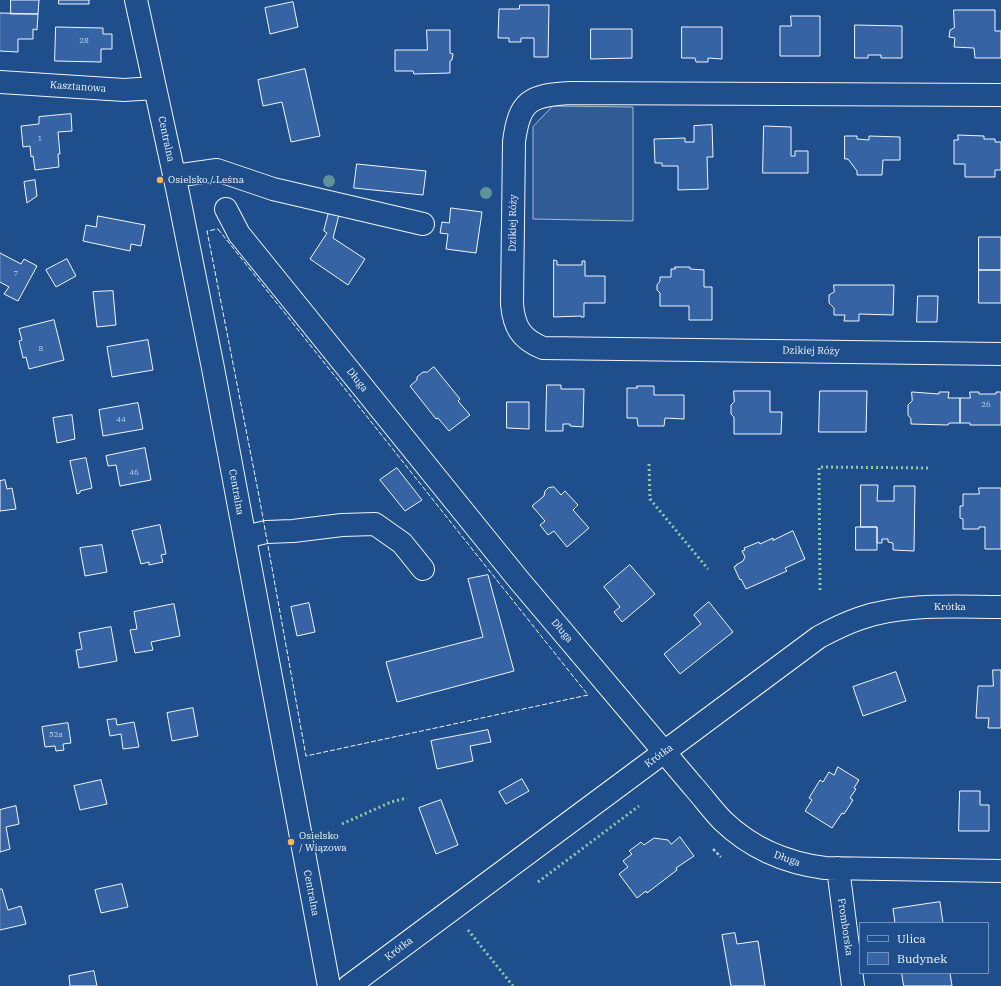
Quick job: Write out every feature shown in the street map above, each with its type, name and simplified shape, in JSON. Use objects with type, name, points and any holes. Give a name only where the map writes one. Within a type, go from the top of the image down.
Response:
[{"type":"street","name":"Centralna","points":[[136,0],[212,361],[329,986]]},
{"type":"street","name":"Kasztanowa","points":[[0,82],[124,90],[155,88]]},
{"type":"street","name":"Dzikiej Róży","points":[[1001,95],[570,92],[540,96],[531,100],[520,115],[516,126],[514,142],[512,304],[513,318],[522,335],[528,342],[543,348],[1001,354]]},
{"type":"street","points":[[174,176],[217,170],[273,189],[423,224]]},
{"type":"street","name":"Długa","points":[[226,209],[239,234],[518,579],[722,820],[748,841],[777,856],[809,866],[838,868],[1001,871]]},
{"type":"street","points":[[245,537],[266,532],[293,531],[342,525],[374,524],[402,543],[423,569]]},
{"type":"street","name":"Krótka","points":[[348,986],[819,637],[847,623],[875,614],[906,608],[1001,607]]},
{"type":"street","name":"Fromborska","points":[[838,868],[853,986]]},
{"type":"path","points":[[713,849],[721,856]]},
{"type":"shaded area","points":[[553,106],[633,107],[633,221],[533,219],[533,127]]},
{"type":"building","points":[[11,0],[39,0],[38,14],[11,14]]},
{"type":"building","points":[[59,0],[89,0],[89,4],[59,4]]},
{"type":"building","points":[[293,2],[298,27],[270,34],[265,8]]},
{"type":"building","points":[[520,5],[549,5],[548,57],[534,57],[534,38],[521,38],[521,42],[509,42],[509,38],[498,38],[499,9],[519,9]]},
{"type":"building","points":[[954,10],[995,10],[995,31],[1001,31],[1001,58],[975,58],[974,48],[954,47],[955,38],[949,37],[950,30],[954,28]]},
{"type":"building","points":[[0,13],[38,14],[37,30],[33,29],[33,39],[18,39],[18,52],[0,51]]},
{"type":"building","points":[[791,16],[820,16],[820,56],[780,56],[780,26],[791,26]]},
{"type":"building","points":[[855,25],[902,26],[902,58],[881,58],[881,55],[868,55],[868,58],[855,58]]},
{"type":"building","points":[[56,27],[103,28],[103,34],[112,34],[112,49],[101,49],[101,62],[55,61]]},
{"type":"building","points":[[682,27],[722,27],[722,59],[708,58],[708,62],[696,62],[695,58],[682,58]]},
{"type":"building","points":[[591,29],[632,29],[632,58],[591,59]]},
{"type":"building","points":[[427,30],[450,30],[450,53],[453,54],[452,60],[450,61],[450,73],[414,74],[413,71],[395,71],[395,50],[427,50]]},
{"type":"building","points":[[305,69],[320,136],[291,142],[282,102],[263,106],[258,80]]},
{"type":"building","points":[[71,114],[72,131],[58,132],[60,154],[58,154],[59,167],[35,170],[33,156],[31,157],[30,146],[23,147],[21,126],[39,124],[39,117]]},
{"type":"building","points":[[712,125],[713,157],[707,157],[708,189],[678,190],[678,166],[662,166],[662,163],[655,163],[654,139],[685,138],[685,142],[694,142],[694,126]]},
{"type":"building","points":[[764,126],[791,127],[791,156],[795,156],[795,151],[808,151],[808,173],[763,173]]},
{"type":"building","points":[[958,135],[984,136],[984,139],[995,139],[995,142],[1001,142],[1001,170],[995,170],[995,177],[965,177],[965,164],[954,164],[954,140],[958,140]]},
{"type":"building","points":[[845,136],[857,136],[857,139],[869,140],[869,136],[900,137],[900,160],[883,160],[882,175],[857,175],[857,171],[848,159],[845,159]]},
{"type":"building","points":[[357,164],[426,171],[423,195],[354,188]]},
{"type":"building","points":[[35,180],[37,196],[27,203],[24,182]]},
{"type":"building","points":[[330,208],[340,211],[333,238],[365,259],[348,285],[310,259],[327,233],[324,231]]},
{"type":"building","points":[[451,208],[482,212],[476,253],[446,249],[448,234],[440,233],[442,222],[449,223]]},
{"type":"building","points":[[98,216],[145,225],[141,246],[131,244],[130,251],[83,241],[86,225],[96,227]]},
{"type":"building","points":[[979,237],[1001,237],[1001,270],[979,270]]},
{"type":"building","points":[[0,253],[21,264],[24,259],[37,266],[18,301],[4,294],[9,287],[0,282]]},
{"type":"building","points":[[67,259],[76,276],[56,287],[46,270]]},
{"type":"building","points":[[554,260],[557,261],[557,265],[582,265],[582,261],[585,261],[585,276],[605,276],[605,303],[584,303],[584,317],[554,317]]},
{"type":"building","points":[[675,267],[690,267],[690,269],[704,270],[704,287],[712,287],[712,320],[689,320],[689,306],[660,306],[660,293],[657,290],[657,285],[660,281],[660,277],[671,277],[671,269],[675,269]]},
{"type":"building","points":[[979,270],[1001,270],[1001,303],[979,303]]},
{"type":"building","points":[[834,285],[894,285],[893,315],[859,314],[859,321],[844,321],[845,315],[834,315],[834,308],[829,303],[829,295],[834,292]]},
{"type":"building","points":[[113,291],[116,325],[97,327],[93,292]]},
{"type":"building","points":[[918,296],[938,296],[937,322],[917,322]]},
{"type":"building","points":[[54,320],[64,360],[29,369],[26,357],[23,358],[19,341],[22,340],[19,329]]},
{"type":"building","points":[[148,340],[153,370],[112,377],[107,347]]},
{"type":"building","points":[[434,367],[460,399],[458,401],[470,415],[449,431],[438,418],[436,419],[410,386],[423,372],[427,372]]},
{"type":"building","points":[[547,385],[561,385],[561,389],[584,389],[583,427],[563,424],[563,431],[546,431]]},
{"type":"building","points":[[637,386],[654,386],[654,395],[684,395],[684,419],[665,418],[664,426],[638,426],[637,418],[627,418],[627,388],[637,388]]},
{"type":"building","points":[[734,391],[770,391],[770,412],[782,412],[781,434],[734,434],[734,417],[731,414],[731,405],[734,402]]},
{"type":"building","points":[[820,391],[867,391],[866,432],[819,432]]},
{"type":"building","points":[[912,392],[939,394],[939,392],[949,392],[948,398],[960,398],[960,423],[949,423],[948,425],[911,424],[911,419],[908,415],[908,405],[912,401]]},
{"type":"building","points":[[970,392],[979,392],[979,394],[996,394],[996,392],[1001,392],[1001,425],[970,425],[970,423],[960,423],[960,398],[970,398]]},
{"type":"building","points":[[507,402],[529,402],[529,429],[507,428]]},
{"type":"building","points":[[138,403],[143,429],[103,436],[99,410]]},
{"type":"building","points":[[72,415],[75,439],[57,443],[53,418]]},
{"type":"building","points":[[145,448],[151,480],[120,486],[116,465],[108,466],[106,456]]},
{"type":"building","points":[[86,458],[92,488],[80,491],[80,493],[77,494],[70,461]]},
{"type":"building","points":[[397,468],[422,500],[405,511],[380,480]]},
{"type":"building","points":[[5,480],[7,489],[12,488],[16,509],[0,511],[0,481]]},
{"type":"building","points":[[861,485],[878,485],[877,501],[894,501],[894,486],[915,486],[914,551],[893,550],[893,543],[888,542],[888,539],[882,539],[882,543],[877,543],[877,527],[861,527]]},
{"type":"building","points":[[554,487],[561,495],[565,491],[578,505],[573,510],[589,528],[567,547],[554,531],[548,535],[540,525],[545,521],[532,506],[544,496],[545,491],[548,488]]},
{"type":"building","points":[[979,488],[1001,488],[1001,549],[985,549],[985,527],[979,527],[979,529],[963,529],[963,519],[960,518],[960,506],[963,506],[963,494],[979,494]]},
{"type":"building","points":[[160,525],[166,554],[161,555],[163,562],[149,565],[149,562],[141,564],[132,531]]},
{"type":"building","points":[[856,527],[877,527],[877,550],[856,550]]},
{"type":"building","points":[[793,531],[805,559],[785,568],[787,571],[746,589],[734,567],[743,561],[745,557],[742,551],[745,550],[744,548],[759,542],[760,544],[773,538],[773,540]]},
{"type":"building","points":[[102,545],[107,572],[85,576],[80,548]]},
{"type":"building","points":[[630,565],[655,594],[622,622],[614,612],[620,607],[604,587]]},
{"type":"building","points":[[488,575],[514,671],[397,702],[386,662],[483,637],[468,579]]},
{"type":"building","points":[[709,602],[733,632],[680,674],[664,654],[701,624],[694,615]]},
{"type":"building","points":[[309,603],[315,632],[297,636],[291,607]]},
{"type":"building","points":[[174,604],[180,636],[151,642],[153,650],[135,653],[130,630],[137,629],[134,612]]},
{"type":"building","points":[[111,627],[117,661],[79,668],[76,650],[82,649],[79,633]]},
{"type":"building","points":[[993,670],[1001,670],[1001,728],[988,728],[989,718],[976,718],[978,686],[993,686]]},
{"type":"building","points":[[896,672],[906,701],[863,716],[853,687]]},
{"type":"building","points":[[193,708],[198,736],[172,741],[167,713]]},
{"type":"building","points":[[116,719],[117,725],[134,722],[139,747],[123,749],[121,734],[110,736],[107,720]]},
{"type":"building","points":[[68,723],[71,743],[63,744],[64,750],[56,751],[55,746],[45,747],[42,727]]},
{"type":"building","points":[[488,730],[491,742],[470,746],[473,761],[437,769],[431,741]]},
{"type":"building","points":[[838,767],[859,780],[854,788],[856,789],[850,798],[853,800],[832,828],[805,811],[812,800],[809,798],[820,780],[823,782],[829,772],[834,775]]},
{"type":"building","points":[[522,779],[529,791],[506,804],[499,792]]},
{"type":"building","points":[[101,780],[107,804],[80,810],[74,786]]},
{"type":"building","points":[[960,791],[980,791],[980,805],[989,805],[989,831],[959,831]]},
{"type":"building","points":[[441,800],[458,845],[436,854],[419,808]]},
{"type":"building","points":[[16,806],[19,824],[6,827],[10,849],[0,852],[0,810]]},
{"type":"building","points":[[680,837],[694,856],[676,868],[677,870],[647,893],[646,891],[637,898],[619,874],[628,867],[623,861],[632,854],[629,851],[641,842],[644,845],[654,838],[668,840],[671,844]]},
{"type":"building","points":[[122,884],[128,907],[101,913],[95,890]]},
{"type":"building","points":[[0,889],[2,889],[8,910],[21,906],[26,924],[0,930]]},
{"type":"building","points":[[940,902],[943,922],[895,922],[893,909]]},
{"type":"building","points":[[735,933],[737,944],[758,941],[765,986],[731,986],[722,935]]},
{"type":"building","points":[[94,971],[97,986],[70,986],[69,976]]},
{"type":"building","points":[[902,974],[950,974],[952,986],[904,986]]},
{"type":"hedge","points":[[649,464],[650,499],[708,569]]},
{"type":"hedge","points":[[820,590],[819,467],[931,468]]},
{"type":"hedge","points":[[342,824],[391,802],[407,798]]},
{"type":"hedge","points":[[538,882],[639,806]]},
{"type":"hedge","points":[[468,930],[513,986]]},
{"type":"fence","points":[[218,229],[588,695],[306,756],[259,496],[207,231],[218,229]]},
{"type":"place","name":"Osielsko / Leśna","points":[[160,180]]},
{"type":"place","name":"Osielsko / Wiązowa","points":[[291,842]]}]
